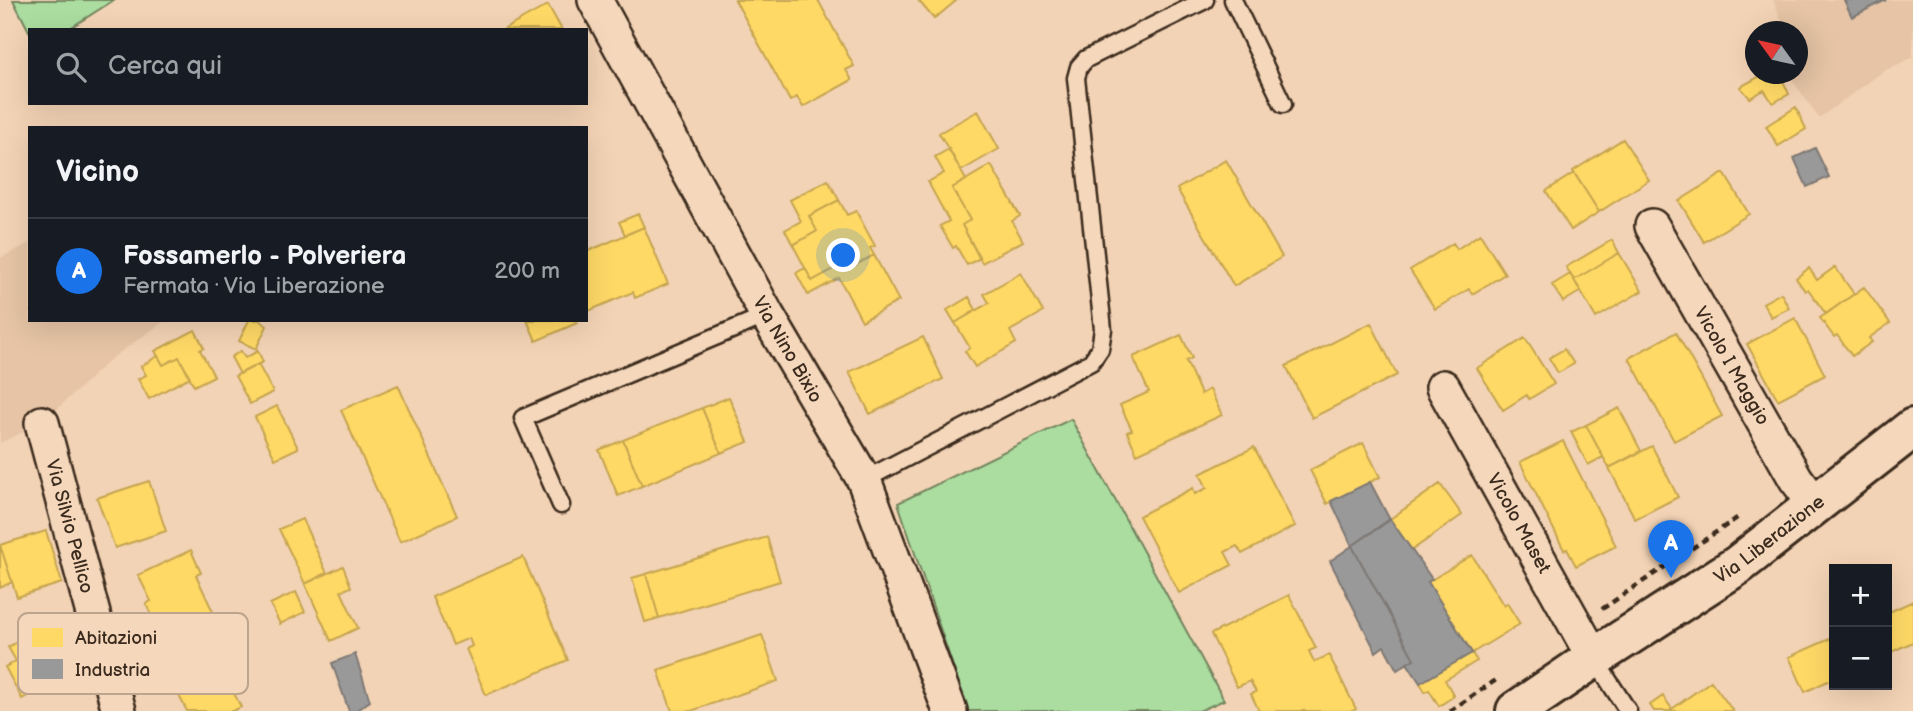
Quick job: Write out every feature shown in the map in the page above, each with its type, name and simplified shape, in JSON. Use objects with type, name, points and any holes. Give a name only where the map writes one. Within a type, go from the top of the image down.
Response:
[{"type":"main road","name":"Via Liberazione","points":[[1516,711],[1585,642],[1738,565],[1913,428]]},
{"type":"street","name":"Via Nino Bixio","points":[[595,0],[767,315],[864,480],[950,711]]},
{"type":"street","name":"Vicolo I Maggio","points":[[1653,226],[1796,479],[1815,504]]},
{"type":"street","name":"Vicolo Maset","points":[[1443,387],[1585,642]]},
{"type":"street","name":"Via Silvio Pellico","points":[[42,422],[93,613]]},
{"type":"street","name":"Via Silvio Pellico","points":[[114,694],[119,711]]},
{"type":"lane","points":[[864,480],[1091,362],[1100,349],[1103,329],[1076,78],[1079,67],[1086,60],[1205,0]]},
{"type":"lane","points":[[1233,0],[1283,104]]},
{"type":"lane","points":[[561,505],[523,418],[767,315]]},
{"type":"lane","points":[[1585,642],[1628,711]]},
{"type":"path","points":[[1585,642],[1750,510]]},
{"type":"path","points":[[1450,711],[1507,673]]},
{"type":"shaded area","points":[[1773,0],[1913,0],[1913,57],[1884,71],[1819,118],[1795,84],[1808,84],[1808,21],[1781,21]]},
{"type":"shaded area","points":[[28,244],[28,322],[163,322],[112,358],[42,423],[0,443],[0,258]]},
{"type":"green space","points":[[13,0],[114,0],[70,28],[28,29]]},
{"type":"green space","points":[[1071,419],[1224,700],[1199,711],[968,711],[898,503]]},
{"type":"building: Abitazioni","points":[[735,0],[818,0],[854,66],[846,70],[852,80],[803,107],[797,97],[790,101]]},
{"type":"building: Abitazioni","points":[[918,0],[957,0],[934,19]]},
{"type":"building: Abitazioni","points":[[548,5],[561,28],[507,28]]},
{"type":"building: Abitazioni","points":[[1746,84],[1784,84],[1789,94],[1773,103],[1764,90],[1750,98],[1740,87]]},
{"type":"building: Abitazioni","points":[[1796,107],[1806,129],[1778,146],[1766,126]]},
{"type":"building: Abitazioni","points":[[978,111],[999,149],[961,171],[939,133]]},
{"type":"building: Abitazioni","points":[[1623,139],[1649,180],[1599,212],[1573,171]]},
{"type":"building: Abitazioni","points":[[949,149],[966,180],[952,188],[970,220],[962,225],[980,258],[967,265],[940,226],[949,221],[928,182],[944,173],[935,157]]},
{"type":"building: Abitazioni","points":[[1226,160],[1282,257],[1234,286],[1177,189]]},
{"type":"building: Abitazioni","points":[[991,165],[1020,216],[1012,221],[1023,241],[982,263],[962,225],[970,220],[952,188]]},
{"type":"building: Abitazioni","points":[[1574,173],[1599,212],[1571,230],[1546,191]]},
{"type":"building: Abitazioni","points":[[1724,173],[1749,214],[1704,242],[1679,201]]},
{"type":"building: Abitazioni","points":[[828,180],[839,200],[809,216],[817,231],[793,245],[785,230],[801,221],[790,200]]},
{"type":"building: Abitazioni","points":[[839,200],[847,215],[856,211],[875,246],[870,248],[874,255],[845,271],[841,265],[812,281],[793,245],[817,231],[809,216]]},
{"type":"building: Abitazioni","points":[[638,214],[644,227],[625,235],[619,222]]},
{"type":"building: Abitazioni","points":[[644,227],[668,284],[635,298],[633,292],[588,311],[588,251]]},
{"type":"building: Abitazioni","points":[[1480,234],[1505,274],[1472,294],[1469,289],[1435,309],[1410,270],[1453,243],[1457,249]]},
{"type":"building: Abitazioni","points":[[1612,240],[1619,253],[1574,280],[1566,267]]},
{"type":"building: Abitazioni","points":[[1619,253],[1642,291],[1596,318],[1574,280]]},
{"type":"building: Abitazioni","points":[[874,255],[899,301],[862,321],[839,278],[808,295],[796,273],[805,268],[812,281],[841,265],[845,271]]},
{"type":"building: Abitazioni","points":[[1835,267],[1854,294],[1826,314],[1808,289],[1805,291],[1796,278],[1809,268],[1817,280]]},
{"type":"building: Abitazioni","points":[[1021,273],[1043,312],[1010,331],[1016,343],[975,367],[965,351],[970,348],[955,323],[989,303],[984,294]]},
{"type":"building: Abitazioni","points":[[1570,274],[1581,291],[1563,302],[1552,285]]},
{"type":"building: Abitazioni","points":[[1864,287],[1890,323],[1869,338],[1872,342],[1852,356],[1820,318]]},
{"type":"building: Abitazioni","points":[[1781,293],[1789,308],[1771,317],[1763,303]]},
{"type":"building: Abitazioni","points":[[969,297],[976,310],[955,323],[947,310]]},
{"type":"building: Abitazioni","points":[[1795,318],[1825,375],[1778,400],[1747,344]]},
{"type":"building: Abitazioni","points":[[248,322],[262,322],[267,326],[256,349],[239,341]]},
{"type":"building: Abitazioni","points":[[528,322],[577,323],[536,341]]},
{"type":"building: Abitazioni","points":[[1371,323],[1397,375],[1312,418],[1286,366]]},
{"type":"building: Abitazioni","points":[[195,330],[204,348],[200,350],[214,376],[194,386],[179,357],[163,365],[155,351]]},
{"type":"building: Abitazioni","points":[[1676,332],[1722,416],[1674,441],[1629,358]]},
{"type":"building: Abitazioni","points":[[1181,335],[1192,358],[1186,361],[1201,394],[1210,389],[1222,415],[1137,454],[1127,432],[1132,430],[1120,405],[1149,392],[1133,357]]},
{"type":"building: Abitazioni","points":[[923,337],[943,379],[870,414],[849,372]]},
{"type":"building: Abitazioni","points":[[1525,338],[1554,384],[1529,399],[1527,395],[1503,410],[1477,368]]},
{"type":"building: Abitazioni","points":[[1564,349],[1574,364],[1558,373],[1549,358]]},
{"type":"building: Abitazioni","points":[[241,351],[245,358],[258,351],[263,362],[240,374],[231,357]]},
{"type":"building: Abitazioni","points":[[158,356],[163,365],[179,357],[190,377],[149,399],[138,379],[146,375],[141,366]]},
{"type":"building: Abitazioni","points":[[258,364],[273,392],[250,404],[235,376]]},
{"type":"building: Abitazioni","points":[[398,385],[457,516],[400,542],[341,410]]},
{"type":"building: Abitazioni","points":[[729,397],[748,442],[721,453],[702,408]]},
{"type":"building: Abitazioni","points":[[277,406],[298,448],[275,459],[255,417]]},
{"type":"building: Abitazioni","points":[[702,408],[721,453],[642,486],[623,440]]},
{"type":"building: Abitazioni","points":[[1619,408],[1641,451],[1609,468],[1586,425]]},
{"type":"building: Abitazioni","points":[[1586,425],[1603,457],[1588,465],[1571,432]]},
{"type":"building: Abitazioni","points":[[623,440],[642,486],[618,496],[599,450]]},
{"type":"building: Abitazioni","points":[[1563,441],[1616,546],[1576,566],[1567,549],[1564,550],[1520,462]]},
{"type":"building: Abitazioni","points":[[1363,443],[1380,477],[1327,504],[1310,470]]},
{"type":"building: Abitazioni","points":[[1652,446],[1678,497],[1635,519],[1609,468]]},
{"type":"building: Abitazioni","points":[[1254,447],[1295,526],[1242,554],[1237,546],[1225,552],[1232,565],[1179,593],[1139,516],[1193,488],[1195,494],[1207,488],[1200,474]]},
{"type":"building: Abitazioni","points":[[149,481],[166,531],[115,548],[97,498]]},
{"type":"building: Abitazioni","points":[[1440,484],[1462,515],[1412,550],[1390,519]]},
{"type":"building: Abitazioni","points":[[302,519],[327,573],[305,584],[279,529]]},
{"type":"building: Abitazioni","points":[[46,531],[62,583],[17,597],[0,545]]},
{"type":"building: Abitazioni","points":[[767,537],[780,581],[659,618],[646,574]]},
{"type":"building: Abitazioni","points":[[0,545],[12,582],[0,588]]},
{"type":"building: Abitazioni","points":[[191,550],[201,573],[196,575],[214,613],[150,613],[146,604],[151,601],[138,575]]},
{"type":"building: Abitazioni","points":[[1472,555],[1504,606],[1507,603],[1520,624],[1472,653],[1428,582]]},
{"type":"building: Abitazioni","points":[[523,557],[568,660],[486,695],[466,649],[472,646],[469,638],[453,645],[432,597]]},
{"type":"building: Abitazioni","points":[[343,566],[351,587],[341,591],[358,628],[331,641],[305,584]]},
{"type":"building: Abitazioni","points":[[646,574],[659,618],[645,622],[632,578]]},
{"type":"building: Abitazioni","points":[[296,592],[305,612],[280,624],[270,604]]},
{"type":"building: Abitazioni","points":[[1289,595],[1316,648],[1309,651],[1314,662],[1329,655],[1356,709],[1353,711],[1259,711],[1251,694],[1256,692],[1250,681],[1237,687],[1211,634]]},
{"type":"building: Abitazioni","points":[[1913,601],[1913,642],[1892,652],[1892,627],[1892,611]]},
{"type":"building: Abitazioni","points":[[762,635],[778,681],[691,711],[672,711],[658,670]]},
{"type":"building: Abitazioni","points":[[1829,639],[1829,680],[1805,692],[1789,657]]},
{"type":"building: Abitazioni","points":[[18,642],[18,691],[5,667],[16,661],[8,647]]},
{"type":"building: Abitazioni","points":[[1472,653],[1477,661],[1445,680],[1454,696],[1439,706],[1429,690],[1425,692],[1420,683]]},
{"type":"building: Abitazioni","points":[[1711,681],[1733,711],[1670,711],[1672,709]]},
{"type":"building: Abitazioni","points":[[178,694],[234,694],[241,707],[233,711],[187,711]]},
{"type":"building: Abitazioni","points":[[1663,696],[1672,709],[1654,711],[1650,705]]},
{"type":"building: Industria","points":[[1844,0],[1886,0],[1852,17]]},
{"type":"building: Industria","points":[[1815,148],[1829,177],[1807,187],[1794,158]]},
{"type":"building: Industria","points":[[1370,482],[1390,520],[1352,546],[1331,501]]},
{"type":"building: Industria","points":[[1390,519],[1432,579],[1428,582],[1472,653],[1420,683],[1407,663],[1414,659],[1352,546]]},
{"type":"building: Industria","points":[[1352,546],[1414,659],[1397,670],[1384,646],[1376,652],[1330,561]]},
{"type":"building: Industria","points":[[355,654],[370,701],[355,711],[349,711],[332,663]]},
{"type":"place","name":"Fossamerlo - Polveriera","points":[[1671,578]]}]
